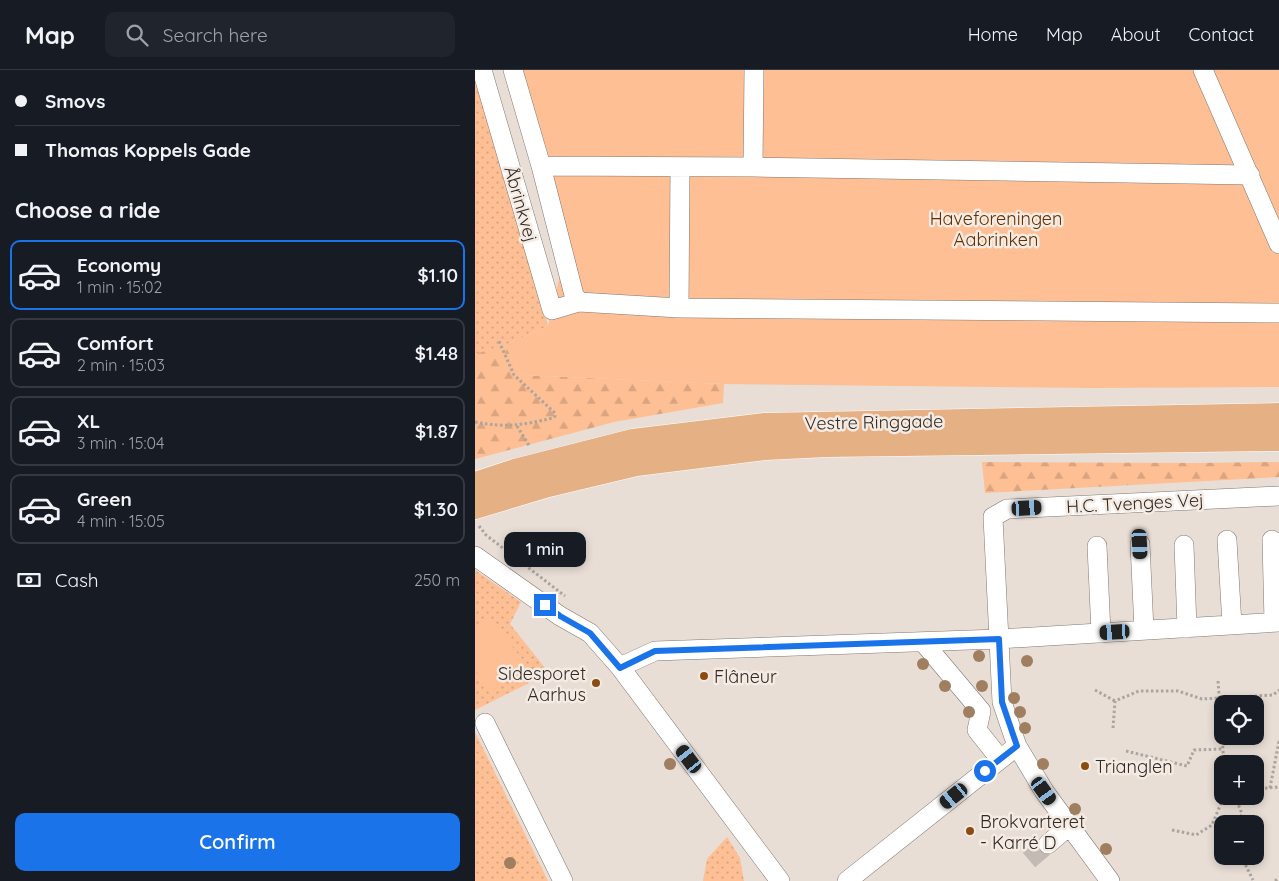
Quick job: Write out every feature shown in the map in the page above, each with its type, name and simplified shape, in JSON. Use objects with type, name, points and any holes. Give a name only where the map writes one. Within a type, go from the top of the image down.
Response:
[{"type":"main road","name":"Vestre Ringgade","points":[[475,507],[520,481],[633,441],[765,425],[1279,415]]},
{"type":"main road","name":"Vestre Ringgade","points":[[475,484],[520,481],[765,448],[847,445],[1279,439]]},
{"type":"street","name":"Åbrinkvej","points":[[482,70],[552,310],[579,302]]},
{"type":"street","points":[[513,70],[541,166],[574,295],[579,302],[679,308],[1279,312]]},
{"type":"street","points":[[753,167],[754,70]]},
{"type":"street","points":[[1203,70],[1279,244]]},
{"type":"street","points":[[541,166],[1250,174]]},
{"type":"street","points":[[679,308],[680,167]]},
{"type":"street","name":"H.C. Tvenges Vej","points":[[999,639],[993,517],[1007,509],[1279,496]]},
{"type":"street","points":[[1227,540],[1232,625]]},
{"type":"street","points":[[620,668],[655,651],[999,639],[1276,622],[1272,540]]},
{"type":"street","points":[[1140,544],[1144,630]]},
{"type":"street","points":[[1184,545],[1187,628]]},
{"type":"street","points":[[1097,546],[1101,633]]},
{"type":"street","points":[[475,556],[560,616],[590,633],[620,668],[780,881]]},
{"type":"street","points":[[999,639],[1002,702],[1017,746],[1044,791],[1110,881]]},
{"type":"street","points":[[923,642],[981,711],[977,730],[1000,759]]},
{"type":"street","points":[[485,723],[563,881]]},
{"type":"street","points":[[847,881],[1017,746]]},
{"type":"street","points":[[1049,844],[1069,826]]},
{"type":"path","points":[[475,422],[495,426],[517,426],[555,416],[550,408],[514,375],[498,339]]},
{"type":"path","points":[[1218,681],[1219,695]]},
{"type":"path","points":[[1095,690],[1115,701]]},
{"type":"path","points":[[1264,696],[1273,696],[1279,690]]},
{"type":"path","points":[[1115,701],[1139,691],[1178,691],[1202,699],[1214,699]]},
{"type":"path","points":[[1113,728],[1115,701]]},
{"type":"path","points":[[1270,788],[1279,740]]},
{"type":"path","points":[[1222,745],[1223,755]]},
{"type":"path","points":[[1126,751],[1187,766],[1194,750],[1222,749]]},
{"type":"path","points":[[1264,789],[1279,787]]},
{"type":"path","points":[[1172,830],[1196,835],[1212,825],[1220,805]]},
{"type":"path","points":[[1246,865],[1254,881]]},
{"type":"path","points":[[1275,881],[1279,878]]},
{"type":"green space","points":[[475,70],[478,70],[548,326],[501,347],[475,354]]},
{"type":"green space","name":"Haveforeningen Aabrinken","points":[[509,70],[1279,70],[1279,387],[1097,388],[724,384],[521,375],[505,345],[548,326],[561,271]]},
{"type":"green space","points":[[505,345],[521,375],[724,384],[723,403],[614,422],[475,459],[475,354]]},
{"type":"green space","points":[[982,462],[1279,462],[1279,477],[985,493]]},
{"type":"green space","points":[[475,570],[521,602],[510,624],[549,673],[475,710]]},
{"type":"green space","points":[[489,617],[526,664],[492,691],[475,670],[475,628]]},
{"type":"green space","points":[[475,732],[548,881],[475,881]]},
{"type":"green space","points":[[727,837],[740,858],[744,881],[703,881],[707,859]]},
{"type":"tunnel","points":[[1029,860],[1048,844]]},
{"type":"place","name":"Flâneur","points":[[704,676]]},
{"type":"place","name":"Sidesporet Aarhus","points":[[596,683]]},
{"type":"place","name":"Trianglen","points":[[1085,766]]},
{"type":"place","name":"Brokvarteret - Karré D","points":[[970,831]]},
{"type":"route","points":[[545,605],[590,633],[620,668],[655,651],[999,639],[1002,702],[1017,746],[985,771]]}]
